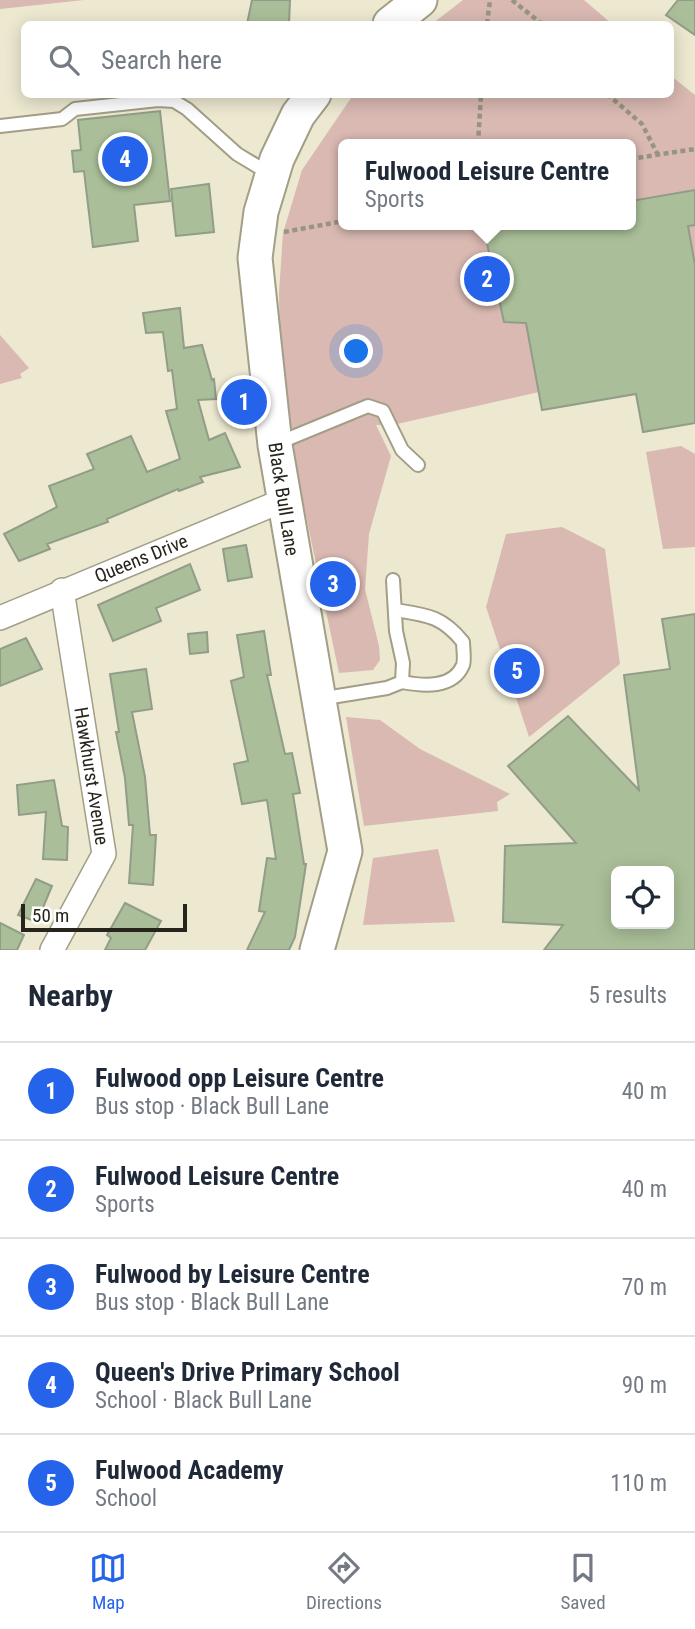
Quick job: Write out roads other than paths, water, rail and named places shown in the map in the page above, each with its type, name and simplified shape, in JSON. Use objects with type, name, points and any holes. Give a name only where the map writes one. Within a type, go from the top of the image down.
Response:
[{"type":"street","points":[[394,21],[420,0]]},
{"type":"street","name":"Black Bull Lane","points":[[311,98],[298,115],[277,159],[261,212],[255,258],[275,445],[345,850],[317,950]]},
{"type":"street","name":"Queens Drive","points":[[0,618],[284,500]]},
{"type":"street","name":"Hawkhurst Avenue","points":[[52,950],[104,854],[62,590]]},
{"type":"lane","points":[[0,126],[62,119],[75,109],[158,100],[174,101],[187,109],[237,154],[272,175]]},
{"type":"lane","points":[[275,445],[368,406],[383,411],[402,450],[418,465]]},
{"type":"lane","points":[[393,580],[396,631],[403,663],[402,682]]},
{"type":"lane","points":[[319,699],[387,688],[402,682],[429,686],[451,679],[463,664],[463,642],[450,625],[425,614],[395,610]]},
{"type":"place","name":"Queen's Drive Primary School","points":[[125,159]]},
{"type":"place","name":"Fulwood Leisure Centre","points":[[487,279]]},
{"type":"place","name":"Fulwood opp Leisure Centre","points":[[244,402]]},
{"type":"place","name":"Fulwood by Leisure Centre","points":[[333,584]]},
{"type":"place","name":"Fulwood Academy","points":[[517,671]]}]
